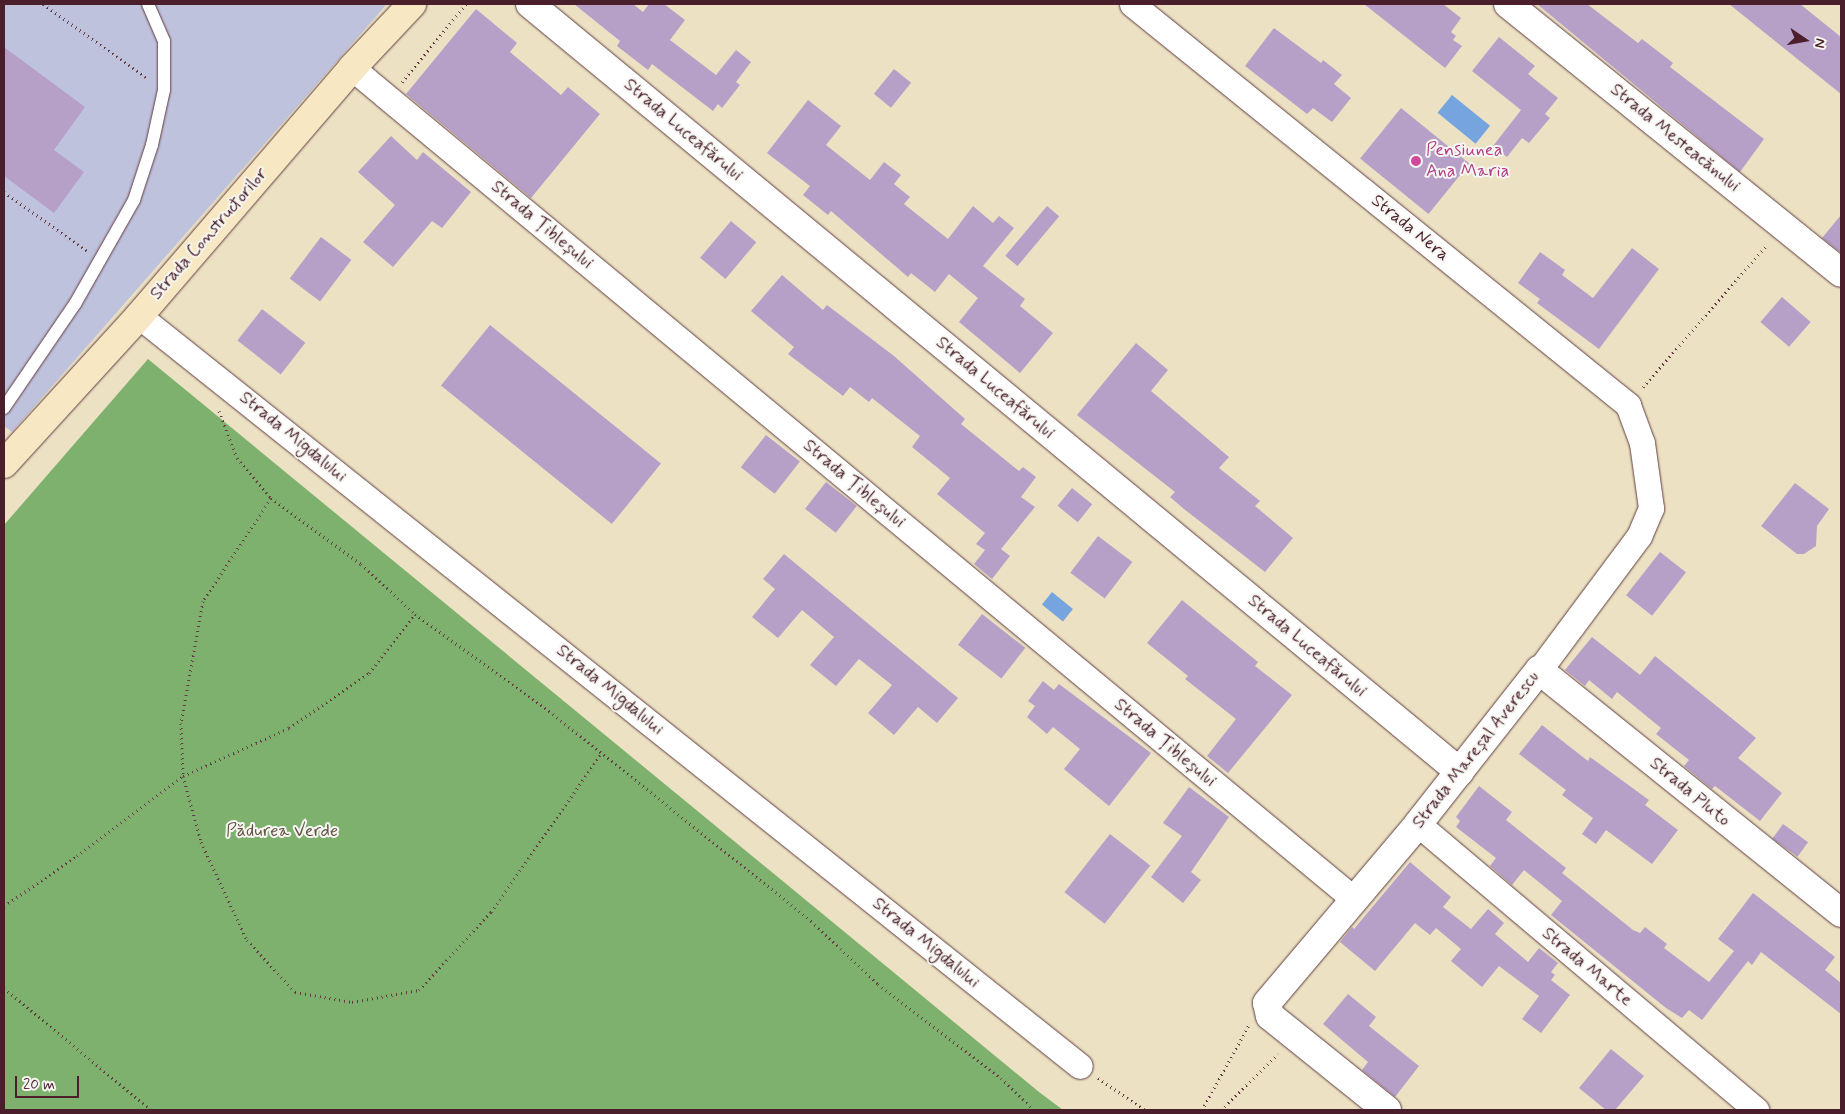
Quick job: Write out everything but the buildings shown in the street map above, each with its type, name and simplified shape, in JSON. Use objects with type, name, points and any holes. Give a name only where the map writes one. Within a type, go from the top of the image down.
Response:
[{"type":"main road","name":"Strada Constructorilor","points":[[5,462],[138,316],[352,68],[412,4]]},
{"type":"street","name":"Strada Luceafărului","points":[[530,4],[1460,772]]},
{"type":"street","name":"Strada Nera","points":[[1132,4],[1628,405]]},
{"type":"street","name":"Strada Mesteacănului","points":[[1508,4],[1841,274]]},
{"type":"street","name":"Strada Țibleșului","points":[[352,68],[1355,900]]},
{"type":"street","name":"Strada Migdalului","points":[[138,316],[1080,1066]]},
{"type":"street","name":"Strada Mareșal Averescu","points":[[1267,1003],[1460,772],[1639,536],[1651,508],[1649,478],[1642,443],[1628,405]]},
{"type":"street","name":"Strada Pluto","points":[[1539,670],[1841,913]]},
{"type":"street","name":"Strada Marte","points":[[1418,824],[1756,1110]]},
{"type":"street","points":[[1267,1003],[1270,1016],[1387,1110]]},
{"type":"lane","points":[[4,408],[75,304],[134,200],[152,145],[164,90],[164,41],[148,4]]},
{"type":"path","points":[[43,4],[164,90]]},
{"type":"path","points":[[389,98],[466,4]]},
{"type":"path","points":[[4,192],[100,260]]},
{"type":"path","points":[[1628,405],[1784,226]]},
{"type":"path","points":[[208,370],[221,421],[237,458],[272,498],[361,564],[415,614],[546,708],[810,921],[878,984],[1002,1078],[1034,1110]]},
{"type":"path","points":[[272,498],[203,601],[181,722],[183,776],[201,842],[248,940],[295,992],[352,1002],[419,990],[491,912],[601,754]]},
{"type":"path","points":[[4,906],[77,856],[183,776],[289,728],[369,673],[415,614]]},
{"type":"path","points":[[4,988],[151,1110]]},
{"type":"path","points":[[1202,1110],[1243,1033],[1267,1003]]},
{"type":"path","points":[[1220,1110],[1296,1036]]},
{"type":"path","points":[[1080,1066],[1145,1110]]},
{"type":"shaded area","points":[[4,4],[387,4],[12,432],[4,426]]},
{"type":"green space","name":"Pădurea Verde","points":[[148,359],[1063,1110],[4,1110],[4,525]]},
{"type":"water","points":[[1452,95],[1490,126],[1476,144],[1438,113]]},
{"type":"water","points":[[1052,592],[1073,609],[1063,621],[1042,604]]},
{"type":"place","name":"Pensiunea Ana Maria","points":[[1416,161]]}]
